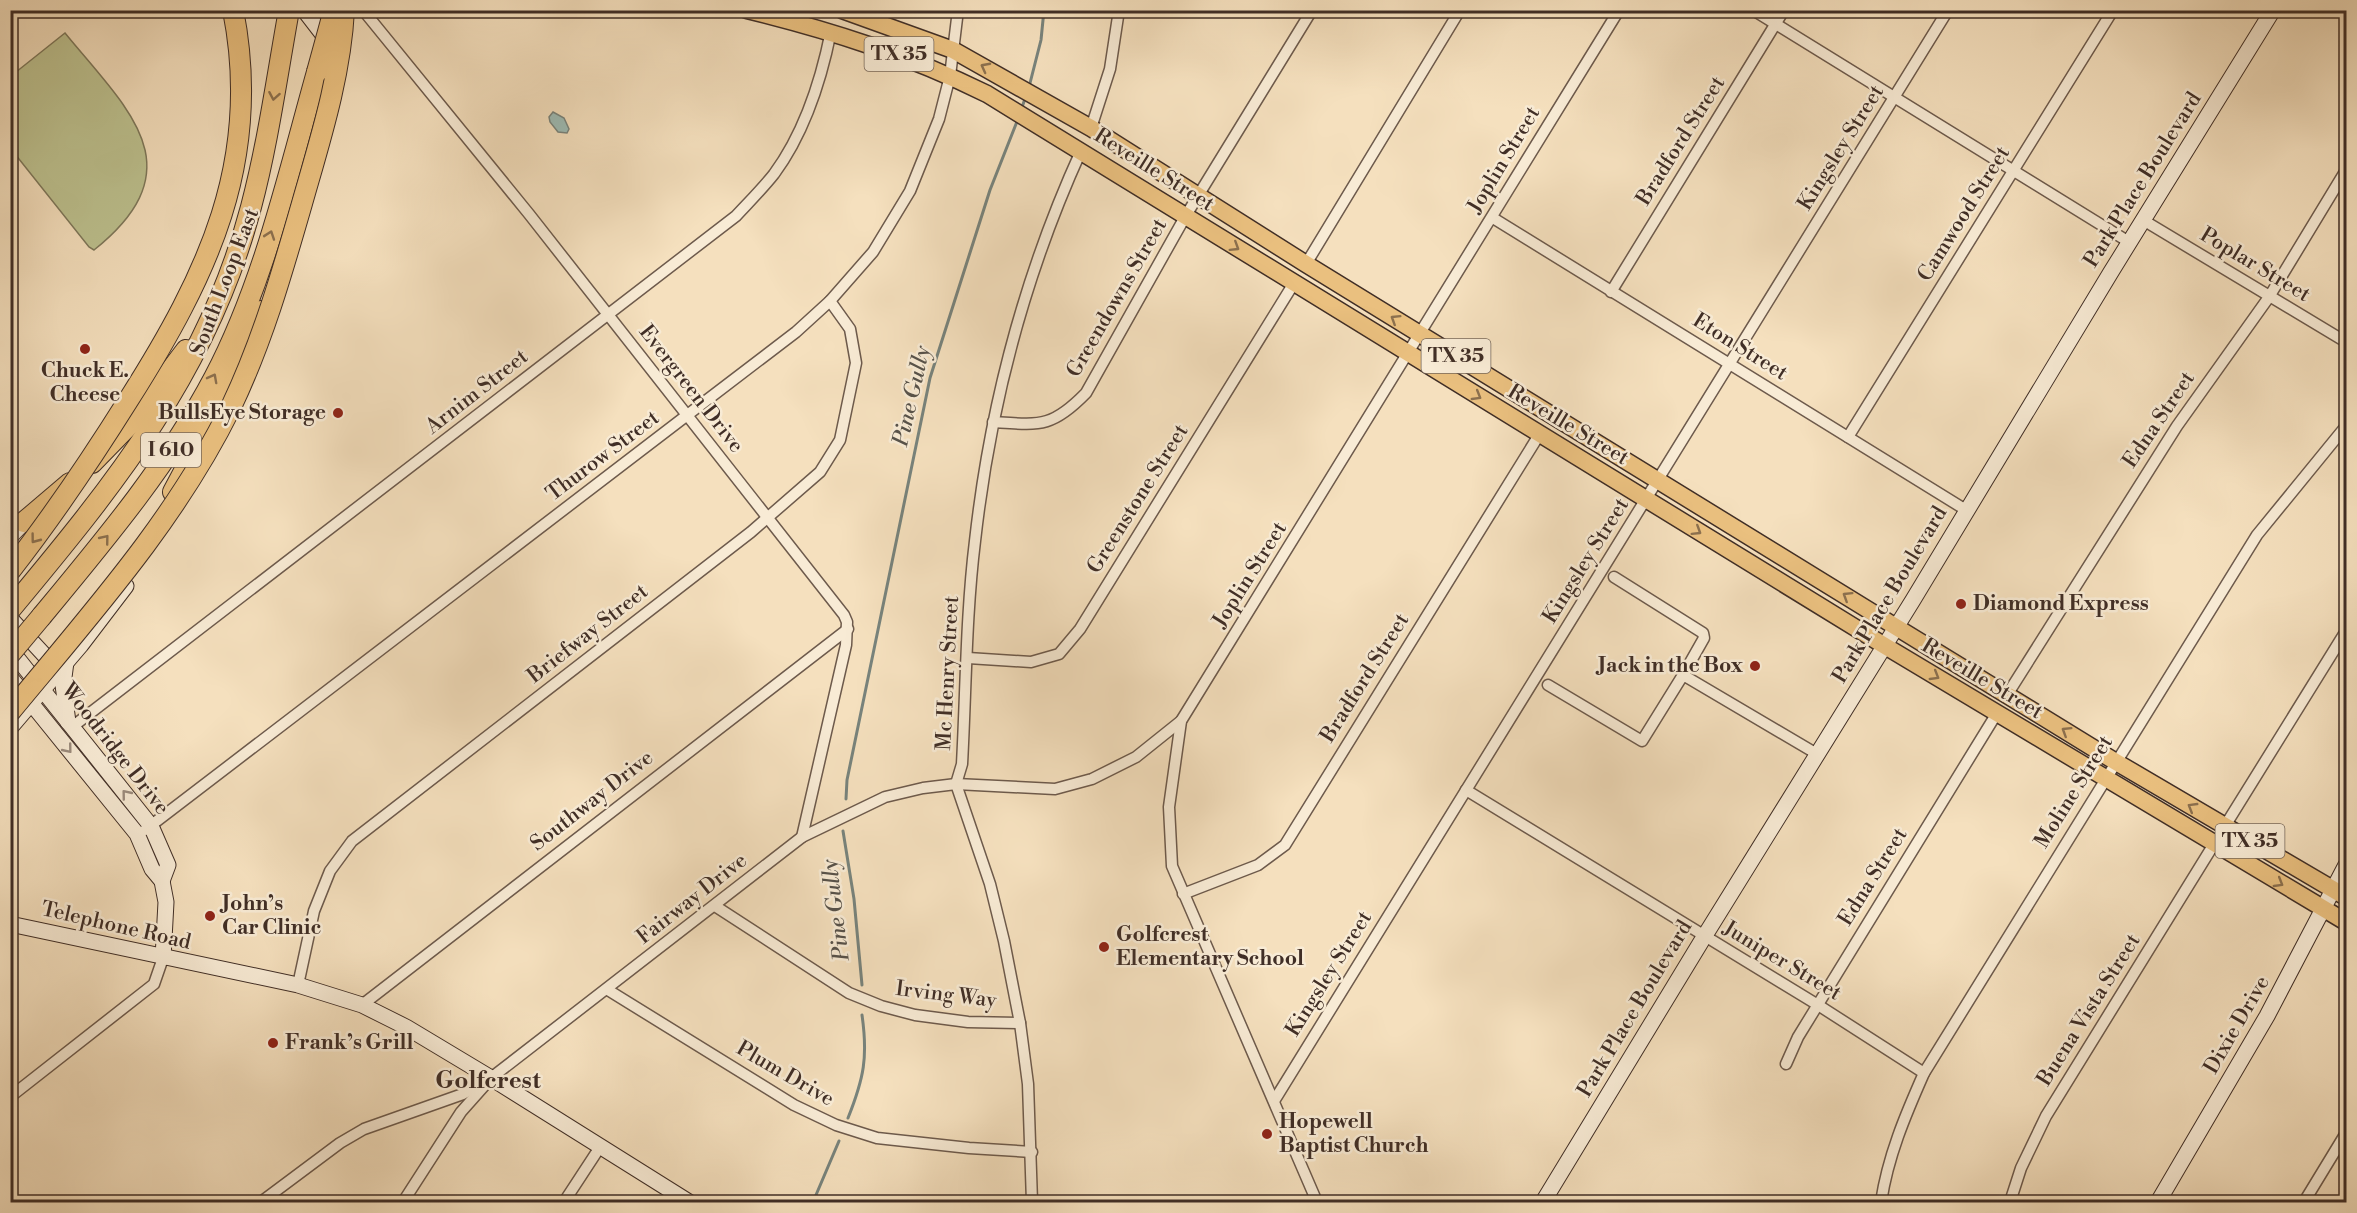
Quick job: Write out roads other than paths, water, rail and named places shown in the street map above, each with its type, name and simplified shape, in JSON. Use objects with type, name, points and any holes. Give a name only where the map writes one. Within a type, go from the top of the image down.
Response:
[{"type":"highway","points":[[10,571],[59,507],[153,362],[202,271],[216,236],[237,154],[240,115],[239,47],[234,10]]},
{"type":"highway","name":"South Loop East","points":[[16,603],[106,494],[151,430],[191,360],[235,258],[251,209],[289,10]]},
{"type":"highway","name":"South Loop East","points":[[10,654],[131,506],[175,443],[228,347],[262,259],[334,10]]},
{"type":"highway","points":[[10,712],[106,597],[144,547],[200,463],[230,409],[261,336],[288,252],[330,98],[344,10]]},
{"type":"highway","points":[[126,586],[224,396],[260,314],[269,286],[262,259]]},
{"type":"highway","points":[[17,529],[81,474],[124,430],[212,314]]},
{"type":"main road","points":[[17,529],[117,422],[161,357],[189,301],[206,258],[226,178],[231,139],[234,10]]},
{"type":"main road","points":[[11,727],[66,663],[177,516],[229,425],[255,367],[288,277],[344,79],[338,54],[304,10]]},
{"type":"main road","name":"Reveille Street","points":[[747,10],[831,31],[906,57],[950,76],[1012,109],[1885,646],[2346,922]]},
{"type":"main road","name":"Reveille Street","points":[[842,10],[873,19],[953,50],[1091,128],[1306,264],[2116,762],[2340,894]]},
{"type":"main road","name":"Park Place Boulevard","points":[[1543,1203],[2273,10]]},
{"type":"main road","points":[[10,618],[48,659],[66,663]]},
{"type":"main road","name":"Woodridge Drive","points":[[10,649],[151,826],[168,865],[162,882]]},
{"type":"main road","points":[[66,663],[63,685],[70,725]]},
{"type":"main road","name":"Woodridge Drive","points":[[10,677],[137,834],[152,869],[162,882],[166,902],[163,958]]},
{"type":"main road","points":[[11,727],[34,724],[53,730]]},
{"type":"main road","name":"Dixie Drive","points":[[2158,1203],[2267,1017],[2324,909],[2340,894],[2346,865]]},
{"type":"main road","name":"Telephone Road","points":[[11,924],[298,985],[362,1005],[406,1027],[491,1078],[689,1203]]},
{"type":"street","name":"Evergreen Drive","points":[[363,10],[767,516],[844,615],[848,630]]},
{"type":"street","name":"Thurow Street","points":[[137,834],[151,826],[796,332],[830,301],[873,252],[903,206],[935,134],[950,76],[957,10]]},
{"type":"street","points":[[1091,128],[1110,69],[1119,10]]},
{"type":"street","name":"Greendowns Street","points":[[993,422],[1038,425],[1065,414],[1086,393],[1185,217],[1312,10]]},
{"type":"street","points":[[1306,264],[1460,10]]},
{"type":"street","name":"Joplin Street","points":[[1317,1203],[1172,866],[1169,807],[1181,721],[1421,335],[1619,10]]},
{"type":"street","points":[[1753,10],[2129,242]]},
{"type":"street","name":"Bradford Street","points":[[1611,292],[1784,10]]},
{"type":"street","name":"Kingsley Street","points":[[1274,1101],[1660,480],[1948,10]]},
{"type":"street","name":"Camwood Street","points":[[1848,437],[2113,10]]},
{"type":"street","name":"Arnim Street","points":[[70,725],[736,216],[774,173],[801,129],[823,70],[831,31]]},
{"type":"street","name":"Mc Henry Street","points":[[956,784],[962,764],[975,542],[993,422],[1026,294],[1065,185],[1081,151]]},
{"type":"street","name":"Edna Street","points":[[2007,695],[2177,426],[2269,297],[2346,170]]},
{"type":"street","name":"Eton Street","points":[[1493,218],[1966,510]]},
{"type":"street","name":"Poplar Street","points":[[2143,220],[2346,342]]},
{"type":"street","name":"Greenstone Street","points":[[968,658],[1031,662],[1059,654],[1080,629],[1294,283]]},
{"type":"street","name":"Briefway Street","points":[[298,985],[314,911],[330,871],[352,841],[751,532],[820,472],[840,440],[856,372],[856,355],[850,329],[830,301]]},
{"type":"street","name":"Moline Street","points":[[1881,1203],[1886,1171],[1897,1134],[1924,1073],[2257,535],[2346,426]]},
{"type":"street","name":"Bradford Street","points":[[1183,894],[1258,865],[1285,845],[1539,435]]},
{"type":"street","points":[[1548,685],[1642,741],[1683,675],[1704,638],[1703,633],[1614,577]]},
{"type":"street","points":[[802,837],[848,630]]},
{"type":"street","name":"Southway Drive","points":[[362,1005],[848,630]]},
{"type":"street","points":[[2225,826],[2346,631]]},
{"type":"street","points":[[1683,675],[1817,754]]},
{"type":"street","name":"Edna Street","points":[[1786,1064],[1818,1005],[1997,713]]},
{"type":"street","name":"Fairway Drive","points":[[261,1203],[340,1143],[364,1129],[463,1094],[491,1078],[608,990],[802,837],[885,797],[956,784],[1055,789],[1092,779],[1136,757],[1181,721]]},
{"type":"street","points":[[956,784],[990,884],[1005,941],[1020,1023],[1028,1084],[1032,1203]]},
{"type":"street","name":"Juniper Street","points":[[1466,790],[1818,1005],[1924,1073]]},
{"type":"street","name":"Buena Vista Street","points":[[2010,1203],[2021,1168],[2046,1116],[2214,844]]},
{"type":"street","name":"Irving Way","points":[[715,906],[849,993],[881,1006],[915,1015],[968,1022],[1020,1023]]},
{"type":"street","points":[[10,1097],[154,984],[163,958]]},
{"type":"street","name":"Plum Drive","points":[[608,990],[794,1105],[836,1125],[877,1138],[1032,1152]]},
{"type":"street","points":[[403,1203],[461,1112],[491,1078]]},
{"type":"street","points":[[2304,1203],[2346,1133]]},
{"type":"street","points":[[564,1203],[600,1147]]},
{"type":"water","points":[[553,112],[564,118],[569,129],[567,133],[558,132],[550,122],[549,117]]},
{"type":"waterway","name":"Pine Gully","points":[[1029,87],[1041,40],[1044,10]]},
{"type":"waterway","name":"Pine Gully","points":[[1021,110],[1026,96]]},
{"type":"waterway","name":"Pine Gully","points":[[846,799],[847,780],[930,378],[990,190],[1018,119]]},
{"type":"waterway","name":"Pine Gully","points":[[843,831],[854,899],[862,985]]},
{"type":"waterway","name":"Pine Gully","points":[[848,1118],[858,1091],[863,1067],[865,1043],[862,1015]]},
{"type":"waterway","name":"Pine Gully","points":[[813,1202],[839,1141]]},
{"type":"place","name":"Chuck E. Cheese","points":[[85,349]]},
{"type":"place","name":"BullsEye Storage","points":[[338,413]]},
{"type":"place","name":"Diamond Express","points":[[1961,604]]},
{"type":"place","name":"Jack in the Box","points":[[1755,666]]},
{"type":"place","name":"John’s Car Clinic","points":[[210,916]]},
{"type":"place","name":"Golfcrest Elementary School","points":[[1104,947]]},
{"type":"place","name":"Frank’s Grill","points":[[273,1043]]},
{"type":"place","name":"Hopewell Baptist Church","points":[[1267,1134]]},
{"type":"district","name":"Golfcrest","points":[[488,1081]]}]
